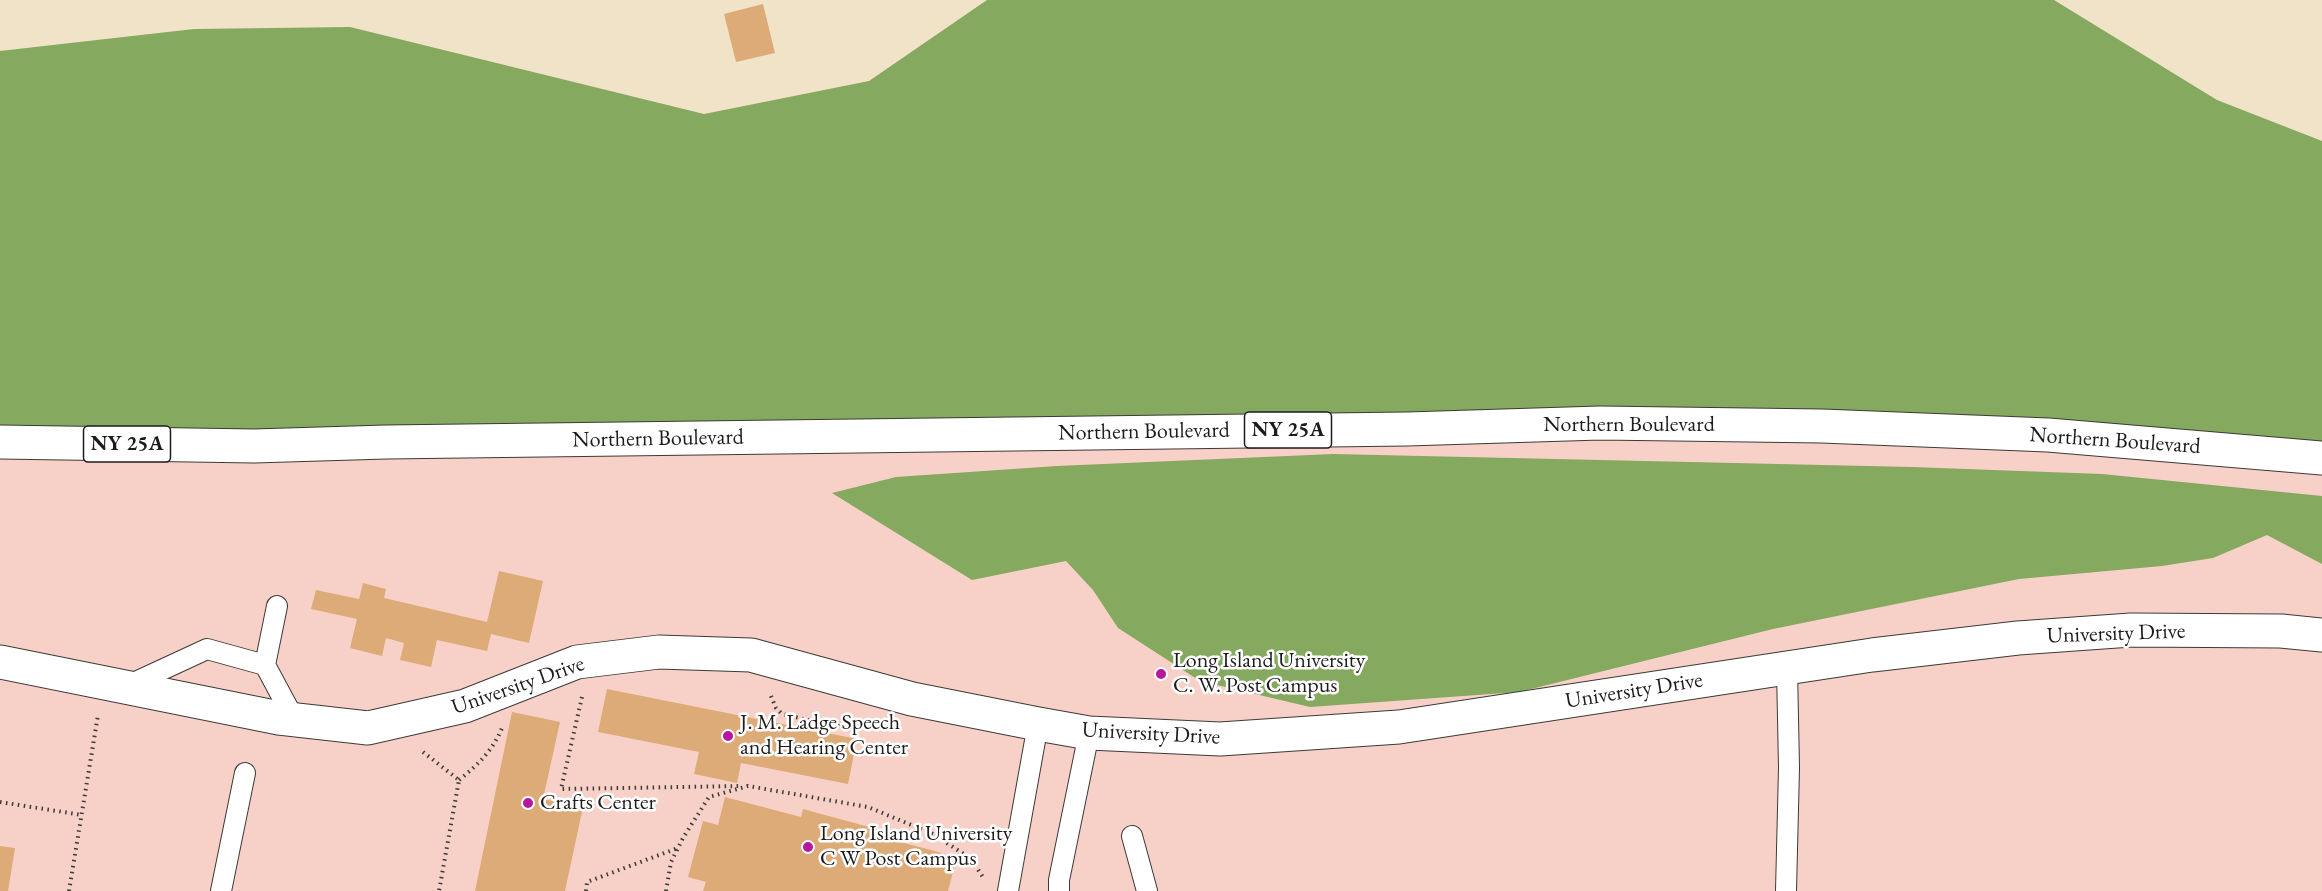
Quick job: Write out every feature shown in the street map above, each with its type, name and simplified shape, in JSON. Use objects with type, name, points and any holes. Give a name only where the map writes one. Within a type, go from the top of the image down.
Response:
[{"type":"street","name":"Northern Boulevard","points":[[0,442],[254,446],[386,442],[1407,429],[1611,423],[1822,426],[2048,435],[2322,458]]},
{"type":"street","name":"University Drive","points":[[0,662],[294,719],[368,728],[465,706],[577,662],[659,652],[751,655],[912,699],[1038,724],[1089,733],[1220,739],[1399,727],[1872,655],[2007,640],[2131,630],[2281,632],[2322,635]]},
{"type":"lane","points":[[277,606],[265,665],[294,719]]},
{"type":"lane","points":[[116,684],[207,649],[265,665]]},
{"type":"lane","points":[[1786,891],[1789,768],[1787,668]]},
{"type":"lane","points":[[1008,891],[1038,724]]},
{"type":"lane","points":[[1059,891],[1059,880],[1089,733]]},
{"type":"lane","points":[[221,891],[246,773]]},
{"type":"lane","points":[[1132,836],[1147,891]]},
{"type":"path","points":[[590,661],[561,789],[748,786],[868,807],[933,834],[970,858],[986,884]]},
{"type":"path","points":[[69,891],[81,815],[116,684]]},
{"type":"path","points":[[439,891],[459,780],[482,761],[498,739],[521,685]]},
{"type":"path","points":[[770,693],[776,708],[782,714],[830,725],[838,724],[853,709]]},
{"type":"path","points":[[386,724],[459,780]]},
{"type":"path","points":[[666,891],[671,862],[709,797],[748,786]]},
{"type":"path","points":[[0,802],[81,815]]},
{"type":"path","points":[[586,891],[587,882],[678,848]]},
{"type":"shaded area","name":"Long Island University C. W. Post Campus","points":[[1407,429],[2322,458],[2322,891],[0,891],[0,442]]},
{"type":"green space","points":[[987,0],[2054,0],[2217,100],[2322,141],[2322,458],[2048,435],[0,442],[0,51],[194,29],[350,27],[704,114],[869,81]]},
{"type":"green space","points":[[1333,454],[1912,467],[2102,474],[2322,496],[2322,564],[2267,535],[2213,558],[2162,566],[2019,579],[1773,629],[1519,692],[1310,707],[1200,681],[1118,628],[1093,590],[1066,561],[972,580],[832,493],[896,477],[1057,466]]},
{"type":"building","points":[[763,4],[775,53],[736,62],[724,14]]},
{"type":"building","points":[[499,571],[543,581],[529,643],[491,634],[487,651],[437,640],[431,667],[400,660],[404,643],[386,638],[382,656],[350,648],[357,619],[311,609],[316,590],[359,599],[363,583],[386,589],[384,598],[487,622]]},
{"type":"building","name":"J. M. Ladge Speech and Hearing Center","points":[[607,689],[857,739],[848,784],[741,763],[737,783],[694,774],[699,752],[598,732]]},
{"type":"building","name":"Crafts Center","points":[[512,712],[560,722],[543,799],[583,807],[565,891],[475,891]]},
{"type":"building","name":"Long Island University C W Post Campus","points":[[725,797],[801,817],[803,809],[884,831],[882,837],[957,857],[948,891],[703,891],[706,882],[688,877],[703,821],[718,825]]},
{"type":"building","points":[[0,846],[15,848],[8,891],[0,891]]},
{"type":"place","name":"Long Island University C. W. Post Campus","points":[[1161,674]]},
{"type":"place","name":"J. M. Ladge Speech and Hearing Center","points":[[728,736]]},
{"type":"place","name":"Crafts Center","points":[[528,803]]},
{"type":"place","name":"Long Island University C W Post Campus","points":[[808,847]]}]
